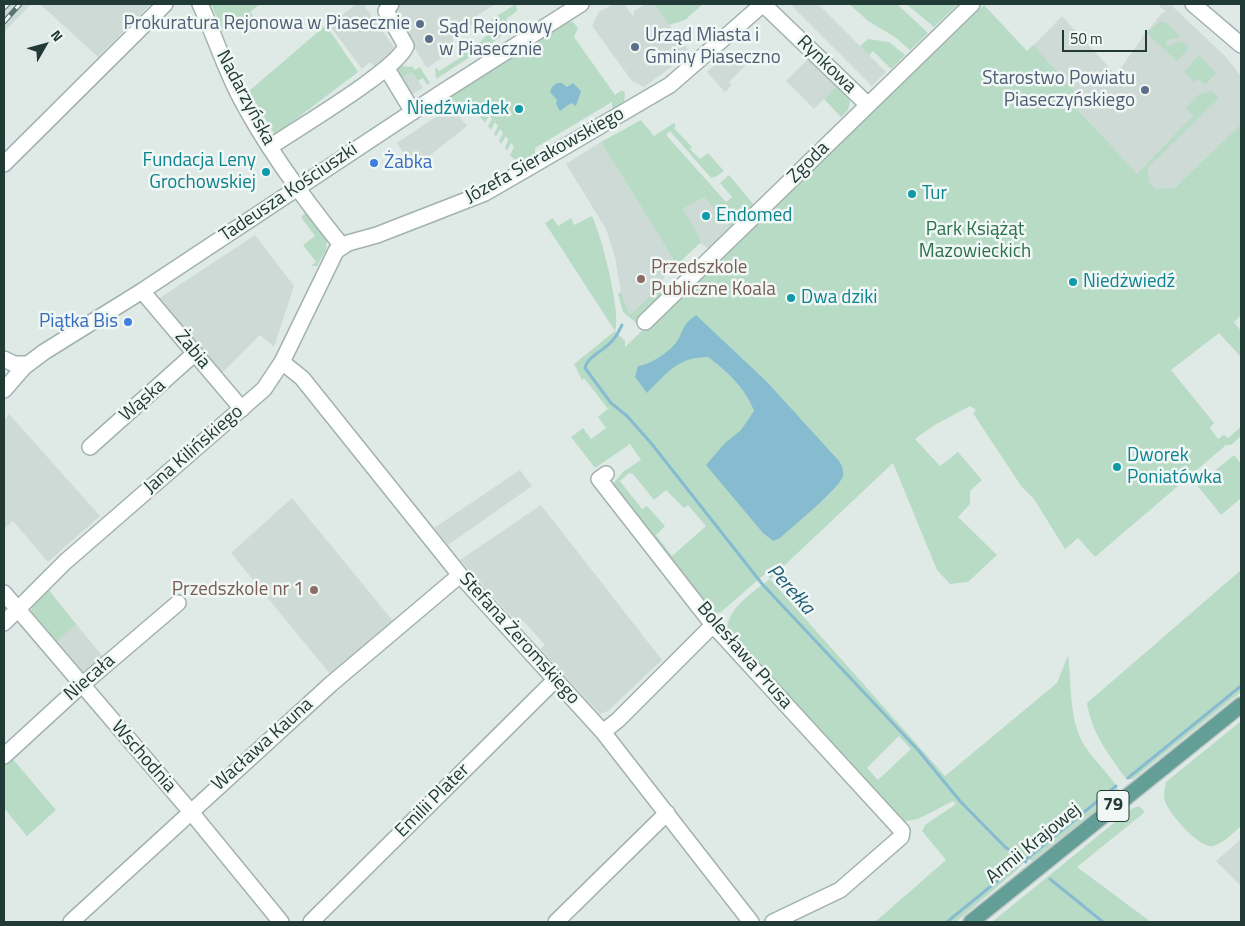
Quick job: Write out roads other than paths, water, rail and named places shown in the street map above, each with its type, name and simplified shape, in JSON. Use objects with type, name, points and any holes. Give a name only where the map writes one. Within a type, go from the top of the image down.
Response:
[{"type":"main road","name":"Armii Krajowej","points":[[971,922],[1241,705]]},
{"type":"street","points":[[4,164],[164,4]]},
{"type":"street","name":"Nadarzyńska","points":[[200,4],[240,97],[297,188]]},
{"type":"street","points":[[270,147],[387,69],[404,51],[406,46],[386,11],[391,4]]},
{"type":"street","name":"Tadeusza Kościuszki","points":[[4,390],[27,364],[581,4]]},
{"type":"street","name":"Rynkowa","points":[[763,4],[868,105]]},
{"type":"street","name":"Józefa Sierakowskiego","points":[[342,246],[485,194],[670,85],[763,4]]},
{"type":"street","name":"Zgoda","points":[[645,322],[972,4]]},
{"type":"street","points":[[1193,4],[1241,45]]},
{"type":"street","points":[[387,69],[413,112]]},
{"type":"street","points":[[297,188],[342,246]]},
{"type":"street","name":"Jana Kilińskiego","points":[[4,624],[65,562],[264,389],[282,362],[333,254],[342,246]]},
{"type":"street","name":"Żabia","points":[[142,291],[242,409]]},
{"type":"street","name":"Wąska","points":[[90,447],[194,354]]},
{"type":"street","points":[[4,360],[14,364],[27,364]]},
{"type":"street","name":"Stefana Żeromskiego","points":[[282,362],[302,378],[460,575],[603,732],[750,922]]},
{"type":"street","name":"Bolesława Prusa","points":[[606,474],[599,479],[713,625],[902,831],[901,837],[840,890],[773,922]]},
{"type":"street","name":"Wacława Kauna","points":[[71,922],[331,684],[460,575]]},
{"type":"street","name":"Wschodnia","points":[[4,593],[191,812],[281,922]]},
{"type":"street","name":"Niecała","points":[[4,756],[82,685],[178,603]]},
{"type":"street","points":[[603,732],[618,720],[713,625]]},
{"type":"street","name":"Emilii Plater","points":[[311,922],[555,680]]},
{"type":"street","points":[[556,922],[667,813]]},
{"type":"water","points":[[557,83],[562,83],[567,87],[573,83],[581,91],[576,106],[571,103],[560,111],[556,104],[557,100],[550,92]]},
{"type":"water","points":[[696,315],[767,382],[839,461],[842,468],[843,476],[840,482],[780,538],[773,541],[763,533],[706,465],[725,443],[741,430],[754,411],[741,388],[729,374],[708,357],[681,363],[667,373],[647,393],[635,377],[638,366],[662,356],[668,351],[677,341],[686,324]]},
{"type":"waterway","name":"Perełka","points":[[622,325],[613,340],[591,358],[585,368],[611,403],[627,416],[651,443],[763,585],[918,750],[960,801],[1005,847],[1026,862]]},
{"type":"waterway","points":[[1128,778],[1241,686]]},
{"type":"waterway","points":[[1024,861],[1116,786]]},
{"type":"waterway","points":[[947,922],[1023,860]]},
{"type":"waterway","name":"Perełka","points":[[1050,879],[1103,922]]},
{"type":"railway","points":[[4,8],[8,4]]},
{"type":"railway","points":[[4,22],[20,4]]},
{"type":"place","name":"Prokuratura Rejonowa w Piasecznie","points":[[420,24]]},
{"type":"place","name":"Sąd Rejonowy w Piasecznie","points":[[429,39]]},
{"type":"place","name":"Urząd Miasta i Gminy Piaseczno","points":[[635,47]]},
{"type":"place","name":"Starostwo Powiatu Piaseczyńskiego","points":[[1145,90]]},
{"type":"place","name":"Niedźwiadek","points":[[519,109]]},
{"type":"place","name":"Żabka","points":[[374,163]]},
{"type":"place","name":"Fundacja Leny Grochowskiej","points":[[266,172]]},
{"type":"place","name":"Tur","points":[[912,194]]},
{"type":"place","name":"Endomed","points":[[706,216]]},
{"type":"place","name":"Przedszkole Publiczne Koala","points":[[641,279]]},
{"type":"place","name":"Niedżwiedź","points":[[1073,282]]},
{"type":"place","name":"Dwa dziki","points":[[791,298]]},
{"type":"place","name":"Piątka Bis","points":[[128,322]]},
{"type":"place","name":"Dworek Poniatówka","points":[[1117,467]]},
{"type":"place","name":"Przedszkole nr 1","points":[[314,590]]},
{"type":"park label","name":"Park Książąt Mazowieckich","points":[[975,241]]}]
